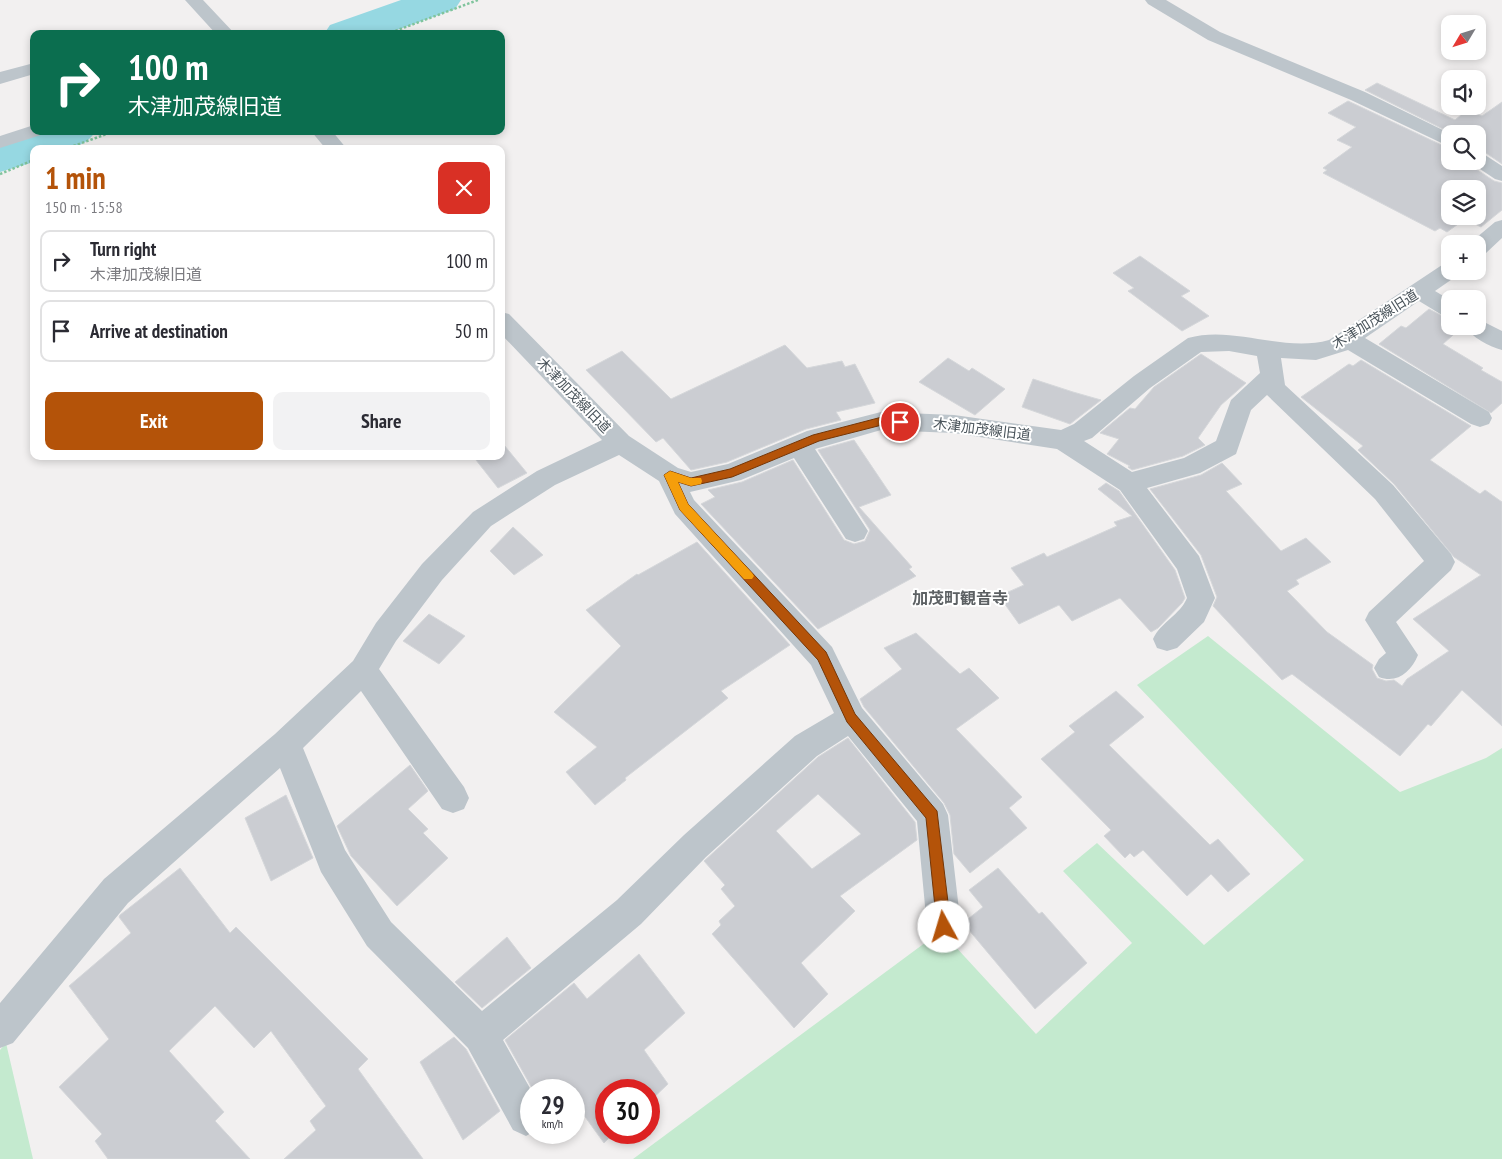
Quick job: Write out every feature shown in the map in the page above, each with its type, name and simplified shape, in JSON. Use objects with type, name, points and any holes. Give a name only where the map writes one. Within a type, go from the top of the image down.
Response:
[{"type":"street","points":[[194,0],[223,30]]},
{"type":"street","points":[[1154,0],[1214,36],[1358,96],[1441,137]]},
{"type":"street","points":[[0,78],[30,69]]},
{"type":"street","points":[[0,142],[30,132]]},
{"type":"street","points":[[324,135],[333,145]]},
{"type":"street","points":[[1486,164],[1502,175]]},
{"type":"street","points":[[1486,241],[1502,226]]},
{"type":"street","name":"木津加茂線旧道","points":[[505,324],[620,443],[670,475],[691,482],[732,473],[816,438],[882,421],[954,424],[1063,440],[1083,431],[1142,382],[1196,344],[1229,343],[1268,349],[1316,352],[1337,346],[1441,276]]},
{"type":"street","points":[[1419,291],[1441,304]]},
{"type":"street","points":[[1486,332],[1502,342]]},
{"type":"street","points":[[1348,338],[1480,418]]},
{"type":"street","points":[[1268,349],[1274,388],[1384,492],[1441,562],[1379,620],[1404,655],[1389,668]]},
{"type":"street","points":[[1129,484],[1191,466],[1227,447],[1240,406],[1272,376]]},
{"type":"street","points":[[1063,440],[1129,484],[1190,564],[1201,598],[1194,614],[1167,639]]},
{"type":"street","points":[[0,1030],[116,891],[286,744],[362,670],[386,632],[432,572],[482,519],[546,478],[620,443]]},
{"type":"street","points":[[799,445],[855,532]]},
{"type":"street","points":[[670,475],[684,507],[822,656],[851,718],[932,815],[944,927]]},
{"type":"street","points":[[362,670],[453,798]]},
{"type":"street","points":[[481,1035],[629,912],[695,846],[806,746],[851,718]]},
{"type":"street","points":[[286,744],[333,861],[379,934],[481,1035],[520,1107]]},
{"type":"path","points":[[398,30],[478,0]]},
{"type":"path","points":[[76,145],[104,135]]},
{"type":"path","points":[[0,174],[30,162]]},
{"type":"green space","points":[[1208,636],[1400,792],[1486,758],[1502,748],[1502,1159],[633,1159],[653,1144],[660,1144],[660,1139],[941,931],[1036,1034],[1132,943],[1063,871],[1097,843],[1204,945],[1304,860],[1137,685]]},
{"type":"green space","points":[[6,1043],[33,1159],[0,1159],[0,1050]]},
{"type":"building","points":[[1377,83],[1455,120],[1461,115],[1486,115],[1502,102],[1502,164],[1486,153],[1486,125],[1441,125],[1441,128],[1365,90]]},
{"type":"building","points":[[1348,101],[1441,145],[1441,170],[1478,170],[1494,181],[1502,183],[1502,210],[1486,223],[1486,180],[1441,180],[1441,225],[1457,225],[1447,232],[1440,228],[1435,231],[1323,173],[1327,170],[1323,168],[1352,147],[1337,140],[1356,127],[1328,113]]},
{"type":"building","points":[[1140,256],[1190,291],[1181,296],[1209,316],[1182,331],[1128,291],[1134,288],[1113,273]]},
{"type":"building","points":[[1429,309],[1441,315],[1441,335],[1453,335],[1443,344],[1502,382],[1502,403],[1491,413],[1379,344],[1401,326],[1406,328]]},
{"type":"building","points":[[785,345],[807,368],[842,361],[845,367],[855,364],[875,403],[836,412],[841,420],[806,429],[727,462],[691,470],[663,438],[656,442],[586,370],[622,351],[671,399]]},
{"type":"building","points":[[1201,354],[1246,383],[1221,405],[1198,438],[1205,445],[1183,456],[1132,470],[1128,467],[1130,466],[1107,454],[1119,439],[1100,433],[1130,408],[1135,409],[1154,387]]},
{"type":"building","points":[[948,358],[969,371],[972,368],[1005,389],[975,415],[919,382]]},
{"type":"building","points":[[1361,360],[1471,426],[1430,460],[1480,494],[1485,490],[1502,502],[1502,726],[1462,690],[1431,726],[1428,724],[1400,756],[1292,674],[1282,680],[1213,606],[1217,597],[1201,555],[1150,489],[1201,475],[1222,463],[1242,484],[1226,491],[1281,551],[1306,538],[1331,562],[1296,580],[1299,584],[1287,591],[1327,632],[1373,665],[1372,669],[1377,678],[1386,681],[1394,680],[1402,686],[1407,679],[1449,651],[1413,619],[1481,575],[1454,557],[1394,484],[1358,450],[1363,446],[1301,397],[1349,364],[1353,366]]},
{"type":"building","points":[[1033,379],[1101,400],[1070,424],[1022,407]]},
{"type":"building","points":[[854,440],[891,495],[859,507],[912,567],[909,569],[916,576],[818,629],[701,504],[715,497],[708,490],[742,482],[793,460],[844,540],[854,544],[865,541],[870,530],[818,450]]},
{"type":"building","points":[[505,446],[527,473],[498,488],[476,460],[505,460]]},
{"type":"building","points":[[1106,483],[1119,491],[1175,570],[1185,598],[1182,603],[1158,628],[1151,632],[1120,598],[1072,621],[1059,605],[1019,624],[999,596],[1024,585],[1011,568],[1044,553],[1047,557],[1117,526],[1114,522],[1132,516],[1098,489]]},
{"type":"building","points":[[513,527],[543,555],[514,575],[490,551]]},
{"type":"building","points":[[697,542],[790,645],[721,691],[728,698],[625,778],[626,780],[595,805],[566,772],[597,747],[554,712],[621,646],[586,610],[637,574]]},
{"type":"building","points":[[429,614],[465,636],[439,664],[403,641]]},
{"type":"building","points":[[916,633],[960,674],[969,668],[999,698],[956,729],[1022,797],[1009,808],[1027,828],[970,873],[954,854],[950,815],[944,803],[864,707],[860,699],[902,669],[884,648]]},
{"type":"building","points":[[1116,691],[1144,717],[1109,745],[1210,845],[1218,839],[1250,874],[1228,892],[1211,874],[1187,896],[1143,850],[1134,857],[1130,853],[1125,858],[1104,836],[1111,830],[1041,759],[1075,732],[1069,726]]},
{"type":"building","points":[[848,738],[915,822],[917,840],[840,896],[855,911],[801,963],[828,994],[794,1028],[712,934],[721,925],[719,921],[735,906],[721,889],[725,885],[704,861],[818,757]],"holes":[[[818,794],[861,834],[812,869],[776,831]]]},
{"type":"building","points":[[410,765],[428,791],[408,809],[428,829],[423,833],[448,858],[397,906],[351,856],[337,826]]},
{"type":"building","points":[[286,795],[313,858],[271,881],[245,818]]},
{"type":"building","points":[[180,868],[230,933],[236,927],[368,1059],[358,1069],[423,1159],[284,1159],[316,1130],[310,1121],[326,1106],[271,1031],[254,1048],[215,1006],[169,1051],[224,1112],[215,1121],[250,1159],[108,1159],[95,1141],[102,1134],[59,1087],[109,1039],[69,986],[131,933],[119,917],[120,915]]},
{"type":"building","points":[[998,868],[1039,914],[1042,912],[1087,963],[1035,1009],[963,923],[983,907],[969,890]]},
{"type":"building","points":[[507,937],[531,968],[482,1008],[455,982]]},
{"type":"building","points":[[639,954],[685,1013],[644,1050],[668,1084],[660,1092],[660,1079],[595,1079],[595,1131],[585,1117],[585,1079],[527,1079],[505,1040],[574,983],[587,999]]},
{"type":"building","points":[[454,1037],[466,1049],[500,1111],[463,1140],[420,1062]]},
{"type":"waterway","points":[[356,30],[440,0]]},
{"type":"waterway","points":[[35,145],[62,135]]},
{"type":"waterway","points":[[0,158],[30,147]]},
{"type":"slow traffic","points":[[697,481],[691,482],[670,475],[684,507],[748,576]]},
{"type":"district","name":"加茂町観音寺","points":[[960,598]]},
{"type":"route","points":[[900,422],[882,421],[816,438],[732,473],[691,482],[670,475],[684,507],[822,656],[851,718],[932,815],[944,927]]}]
